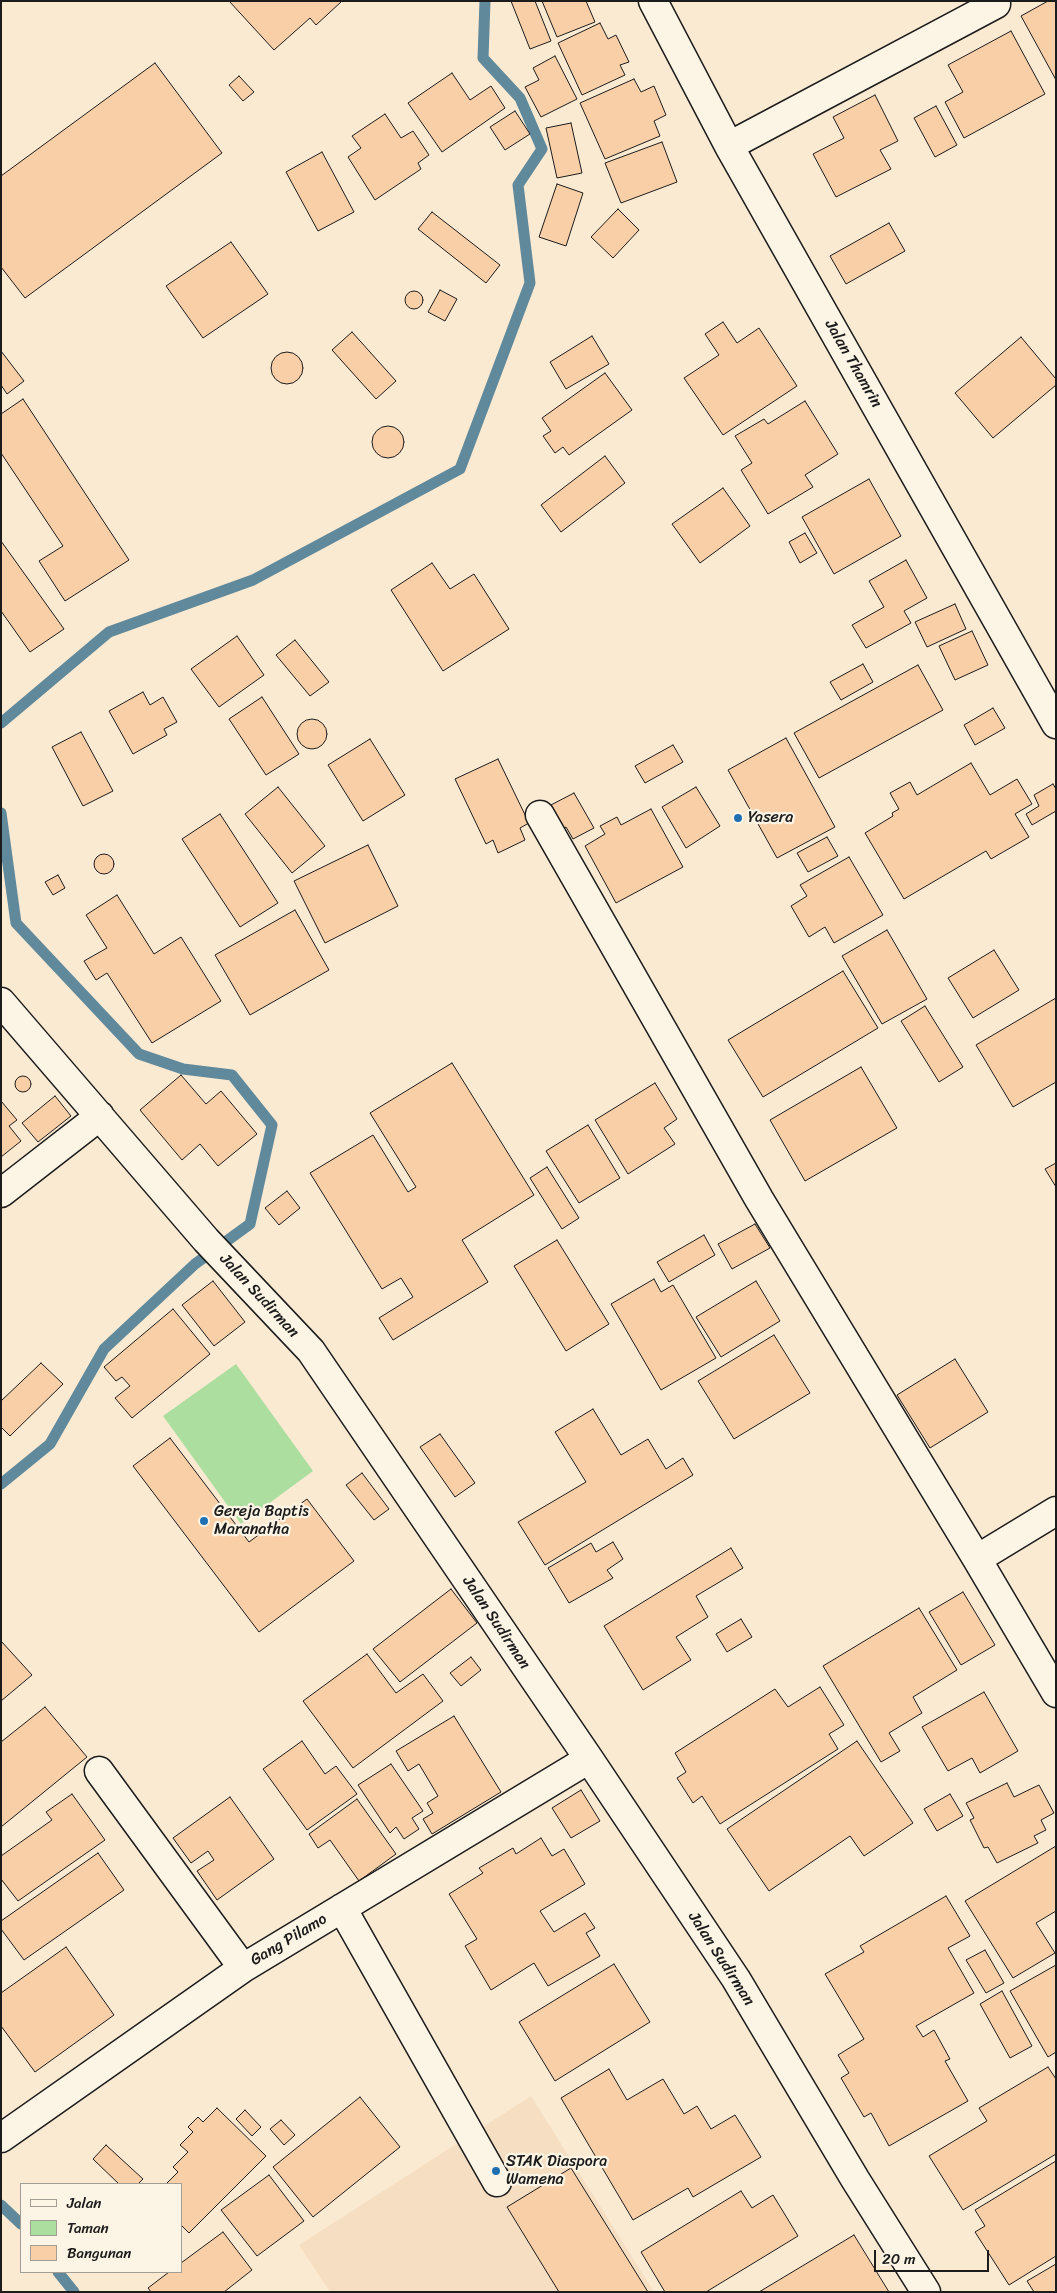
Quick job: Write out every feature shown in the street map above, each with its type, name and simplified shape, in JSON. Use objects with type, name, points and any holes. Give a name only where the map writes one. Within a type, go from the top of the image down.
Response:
[{"type":"street","name":"Jalan Thamrin","points":[[653,1],[728,146],[1056,724]]},
{"type":"street","points":[[728,146],[996,4]]},
{"type":"street","points":[[540,815],[759,1199],[1056,1693]]},
{"type":"street","name":"Jalan Sudirman","points":[[1,1002],[206,1240],[311,1350],[736,1979],[926,2292]]},
{"type":"street","points":[[1,1193],[100,1116]]},
{"type":"street","points":[[977,1559],[1056,1511]]},
{"type":"street","name":"Gang Pilamo","points":[[1,2138],[243,1968],[589,1759]]},
{"type":"street","points":[[99,1771],[243,1968]]},
{"type":"street","points":[[342,1908],[497,2182]]},
{"type":"shaded area","name":"STAK Diaspora Wamena","points":[[531,2096],[654,2292],[330,2292],[299,2245]]},
{"type":"green space","points":[[236,1364],[313,1471],[241,1524],[163,1416]]},
{"type":"building","points":[[229,1],[341,2],[316,25],[310,18],[274,50]]},
{"type":"building","points":[[511,1],[535,1],[551,41],[530,49]]},
{"type":"building","points":[[542,1],[586,1],[595,22],[557,37]]},
{"type":"building","points":[[1048,1],[1056,1],[1056,80],[1021,16]]},
{"type":"building","points":[[600,23],[608,39],[616,35],[629,62],[620,65],[625,75],[582,95],[558,43]]},
{"type":"building","points":[[1011,31],[1045,94],[964,138],[945,102],[963,92],[948,65]]},
{"type":"building","points":[[555,56],[577,99],[541,117],[525,87],[539,80],[533,68]]},
{"type":"building","points":[[155,63],[222,153],[25,298],[1,267],[1,176]]},
{"type":"building","points":[[452,73],[470,100],[491,86],[505,108],[442,152],[408,103]]},
{"type":"building","points":[[239,76],[254,92],[243,101],[229,85]]},
{"type":"building","points":[[634,79],[641,92],[654,86],[666,115],[654,121],[660,136],[605,159],[580,103]]},
{"type":"building","points":[[875,95],[898,141],[880,150],[891,169],[836,197],[813,154],[844,138],[833,117]]},
{"type":"building","points":[[936,106],[957,145],[935,157],[914,118]]},
{"type":"building","points":[[515,111],[530,134],[505,150],[490,127]]},
{"type":"building","points":[[385,114],[401,138],[413,131],[429,155],[418,163],[421,169],[375,200],[348,157],[361,148],[352,136]]},
{"type":"building","points":[[571,123],[582,173],[557,178],[546,128]]},
{"type":"building","points":[[662,142],[677,182],[621,203],[605,163]]},
{"type":"building","points":[[322,152],[354,212],[318,231],[286,172]]},
{"type":"building","points":[[557,184],[583,193],[566,246],[539,237]]},
{"type":"building","points":[[618,209],[639,230],[613,258],[591,237]]},
{"type":"building","points":[[432,212],[500,265],[486,283],[418,229]]},
{"type":"building","points":[[889,223],[905,251],[846,284],[830,256]]},
{"type":"building","points":[[231,242],[268,294],[203,338],[166,286]]},
{"type":"building","points":[[440,290],[457,299],[445,321],[428,312]]},
{"type":"building","points":[[414,291],[420,294],[423,300],[420,306],[414,309],[408,306],[405,300],[408,294]]},
{"type":"building","points":[[723,322],[737,343],[759,328],[797,386],[723,435],[684,378],[719,355],[705,334]]},
{"type":"building","points":[[352,332],[396,381],[376,399],[332,350]]},
{"type":"building","points":[[592,336],[609,364],[566,389],[550,362]]},
{"type":"building","points":[[1021,337],[1056,379],[1056,385],[993,438],[955,393]]},
{"type":"building","points":[[1,351],[24,381],[7,394],[1,385]]},
{"type":"building","points":[[287,352],[293,353],[298,357],[302,362],[302,374],[298,379],[293,383],[287,384],[281,383],[276,379],[272,374],[271,368],[272,362],[276,357],[281,353]]},
{"type":"building","points":[[605,373],[632,410],[569,455],[563,447],[555,453],[543,436],[551,431],[542,418]]},
{"type":"building","points":[[23,399],[129,560],[65,601],[39,561],[63,546],[1,453],[1,414]]},
{"type":"building","points":[[805,401],[838,454],[805,475],[813,487],[768,514],[741,470],[752,463],[735,436],[764,419],[768,424]]},
{"type":"building","points":[[388,426],[394,427],[399,431],[403,436],[403,448],[399,453],[394,457],[388,458],[382,457],[377,453],[373,448],[372,442],[373,436],[377,431],[382,427]]},
{"type":"building","points":[[605,456],[625,483],[561,532],[541,505]]},
{"type":"building","points":[[869,479],[901,536],[834,574],[802,517]]},
{"type":"building","points":[[723,488],[750,526],[700,563],[672,524]]},
{"type":"building","points":[[805,533],[817,553],[800,563],[789,542]]},
{"type":"building","points":[[1,541],[64,629],[30,652],[1,611]]},
{"type":"building","points":[[906,560],[927,598],[904,611],[911,623],[866,648],[852,625],[884,607],[869,581]]},
{"type":"building","points":[[432,563],[450,589],[474,574],[509,629],[443,671],[391,590]]},
{"type":"building","points":[[955,604],[966,629],[927,647],[915,622]]},
{"type":"building","points":[[972,631],[988,665],[955,680],[939,646]]},
{"type":"building","points":[[237,636],[264,675],[219,707],[191,669]]},
{"type":"building","points":[[295,640],[329,682],[310,696],[276,655]]},
{"type":"building","points":[[863,664],[873,682],[841,700],[830,682]]},
{"type":"building","points":[[918,665],[943,710],[819,778],[794,733]]},
{"type":"building","points":[[143,692],[150,705],[163,697],[177,722],[164,729],[167,735],[133,754],[109,711]]},
{"type":"building","points":[[262,697],[299,754],[266,775],[229,719]]},
{"type":"building","points":[[993,708],[1005,728],[975,745],[964,725]]},
{"type":"building","points":[[312,719],[323,723],[327,734],[323,745],[312,749],[301,745],[297,734],[301,723]]},
{"type":"building","points":[[81,732],[113,791],[83,806],[52,747]]},
{"type":"building","points":[[786,738],[835,827],[777,858],[728,770]]},
{"type":"building","points":[[370,739],[405,795],[363,821],[328,765]]},
{"type":"building","points":[[673,745],[683,762],[645,783],[635,766]]},
{"type":"building","points":[[498,759],[529,823],[520,828],[525,840],[498,853],[493,840],[486,844],[455,779]]},
{"type":"building","points":[[971,763],[990,795],[1017,779],[1032,804],[1015,814],[1029,837],[991,859],[986,851],[904,899],[865,833],[893,816],[892,813],[899,809],[890,793],[910,782],[917,795]]},
{"type":"building","points":[[1053,784],[1056,789],[1056,811],[1032,825],[1026,814],[1039,806],[1034,795]]},
{"type":"building","points":[[278,787],[325,846],[292,873],[245,814]]},
{"type":"building","points":[[696,787],[720,826],[686,848],[662,807]]},
{"type":"building","points":[[574,793],[594,828],[573,839],[566,827],[560,831],[547,807]]},
{"type":"building","points":[[651,809],[683,867],[616,903],[585,846],[605,834],[600,826],[617,817],[621,825]]},
{"type":"building","points":[[220,814],[278,903],[240,927],[182,839]]},
{"type":"building","points":[[827,837],[838,856],[808,872],[797,853]]},
{"type":"building","points":[[368,845],[398,906],[325,943],[294,881]]},
{"type":"building","points":[[100,854],[108,854],[114,860],[114,868],[108,874],[100,874],[94,868],[94,860]]},
{"type":"building","points":[[849,857],[883,915],[834,943],[825,927],[809,937],[791,906],[807,896],[800,885]]},
{"type":"building","points":[[58,875],[65,888],[53,895],[45,882]]},
{"type":"building","points":[[117,895],[154,954],[181,937],[221,1001],[152,1043],[107,973],[96,980],[84,961],[107,948],[86,915]]},
{"type":"building","points":[[295,910],[329,970],[250,1015],[215,955]]},
{"type":"building","points":[[887,930],[927,999],[882,1024],[842,956]]},
{"type":"building","points":[[994,950],[1019,990],[973,1018],[948,978]]},
{"type":"building","points":[[843,971],[878,1028],[763,1097],[728,1040]]},
{"type":"building","points":[[1056,998],[1056,1082],[1013,1107],[976,1045]]},
{"type":"building","points":[[925,1006],[963,1067],[939,1082],[901,1021]]},
{"type":"building","points":[[452,1063],[534,1195],[462,1240],[488,1282],[393,1340],[379,1318],[413,1297],[401,1278],[382,1289],[310,1173],[373,1135],[408,1192],[416,1187],[370,1113]]},
{"type":"building","points":[[861,1067],[897,1128],[805,1181],[770,1120]]},
{"type":"building","points":[[181,1075],[206,1104],[221,1091],[257,1134],[218,1166],[200,1144],[182,1160],[140,1110]]},
{"type":"building","points":[[20,1076],[26,1076],[31,1081],[29,1090],[20,1092],[15,1087],[15,1081]]},
{"type":"building","points":[[655,1083],[677,1119],[664,1128],[675,1144],[628,1174],[595,1120]]},
{"type":"building","points":[[55,1096],[71,1116],[38,1142],[22,1123]]},
{"type":"building","points":[[1,1101],[17,1120],[9,1126],[21,1141],[1,1157]]},
{"type":"building","points":[[588,1125],[620,1178],[579,1203],[546,1151]]},
{"type":"building","points":[[1056,1163],[1056,1187],[1045,1169]]},
{"type":"building","points":[[547,1167],[579,1218],[562,1229],[530,1178]]},
{"type":"building","points":[[287,1191],[300,1208],[279,1225],[265,1208]]},
{"type":"building","points":[[755,1224],[770,1248],[732,1269],[718,1244]]},
{"type":"building","points":[[704,1235],[715,1255],[669,1282],[657,1262]]},
{"type":"building","points":[[557,1240],[609,1324],[566,1351],[514,1266]]},
{"type":"building","points":[[654,1279],[661,1292],[673,1285],[716,1358],[661,1390],[611,1304]]},
{"type":"building","points":[[213,1281],[245,1322],[214,1346],[182,1305]]},
{"type":"building","points":[[756,1281],[780,1321],[721,1357],[696,1317]]},
{"type":"building","points":[[173,1309],[210,1354],[132,1418],[115,1398],[130,1386],[122,1377],[116,1381],[104,1367]]},
{"type":"building","points":[[774,1335],[810,1393],[734,1439],[698,1381]]},
{"type":"building","points":[[955,1359],[988,1412],[930,1448],[897,1395]]},
{"type":"building","points":[[41,1363],[63,1384],[10,1436],[1,1427],[1,1401]]},
{"type":"building","points":[[593,1409],[621,1455],[648,1439],[666,1469],[683,1458],[693,1475],[545,1565],[518,1522],[586,1482],[555,1432]]},
{"type":"building","points":[[440,1434],[475,1483],[455,1497],[420,1447]]},
{"type":"building","name":"Gereja Baptis Maranatha","points":[[170,1438],[249,1542],[307,1499],[354,1561],[259,1632],[133,1466]]},
{"type":"building","points":[[362,1473],[389,1509],[374,1520],[346,1485]]},
{"type":"building","points":[[613,1542],[623,1559],[607,1570],[613,1578],[569,1603],[548,1568],[591,1543],[596,1552]]},
{"type":"building","points":[[731,1548],[743,1568],[696,1596],[708,1617],[676,1637],[691,1660],[643,1690],[604,1626]]},
{"type":"building","points":[[451,1589],[477,1623],[400,1682],[373,1649]]},
{"type":"building","points":[[963,1592],[995,1645],[961,1665],[929,1612]]},
{"type":"building","points":[[919,1608],[957,1670],[913,1697],[922,1713],[889,1733],[900,1751],[881,1762],[823,1666]]},
{"type":"building","points":[[741,1619],[752,1637],[727,1652],[716,1634]]},
{"type":"building","points":[[1,1641],[32,1675],[1,1701]]},
{"type":"building","points":[[367,1654],[396,1693],[423,1674],[443,1701],[353,1768],[303,1701]]},
{"type":"building","points":[[471,1657],[481,1670],[461,1686],[450,1673]]},
{"type":"building","points":[[820,1687],[844,1725],[829,1734],[838,1749],[720,1824],[702,1796],[693,1803],[677,1778],[686,1772],[675,1753],[775,1689],[788,1707]]},
{"type":"building","points":[[984,1692],[1018,1751],[980,1773],[972,1758],[948,1771],[922,1727]]},
{"type":"building","points":[[45,1707],[87,1757],[1,1827],[1,1742]]},
{"type":"building","points":[[454,1716],[501,1792],[432,1834],[423,1819],[433,1813],[427,1803],[438,1796],[419,1764],[408,1771],[396,1751]]},
{"type":"building","points":[[302,1741],[325,1774],[336,1766],[357,1794],[307,1830],[263,1769]]},
{"type":"building","points":[[857,1741],[913,1823],[864,1856],[850,1836],[769,1891],[727,1829]]},
{"type":"building","points":[[391,1764],[423,1811],[412,1818],[419,1829],[404,1839],[396,1827],[390,1833],[358,1785]]},
{"type":"building","points":[[1007,1783],[1014,1797],[1039,1785],[1054,1813],[1041,1820],[1046,1830],[1034,1836],[1038,1843],[997,1863],[988,1847],[984,1848],[970,1820],[974,1818],[966,1803]]},
{"type":"building","points":[[581,1790],[600,1821],[571,1838],[552,1808]]},
{"type":"building","points":[[72,1794],[105,1840],[18,1901],[1,1879],[1,1856],[52,1820],[46,1812]]},
{"type":"building","points":[[950,1794],[963,1816],[937,1831],[924,1809]]},
{"type":"building","points":[[230,1797],[274,1859],[217,1900],[197,1871],[214,1860],[208,1851],[191,1863],[173,1838]]},
{"type":"building","points":[[357,1799],[396,1854],[359,1881],[330,1840],[318,1848],[309,1834]]},
{"type":"building","points":[[541,1838],[552,1856],[564,1849],[585,1884],[540,1911],[554,1932],[585,1913],[595,1928],[586,1933],[600,1956],[548,1986],[534,1963],[491,1990],[465,1946],[477,1939],[449,1894],[483,1873],[479,1868],[513,1848],[516,1854]]},
{"type":"building","points":[[1056,1846],[1056,1911],[1036,1923],[1055,1953],[1013,1978],[965,1901]]},
{"type":"building","points":[[98,1853],[124,1890],[24,1960],[1,1929],[1,1921]]},
{"type":"building","points":[[946,1896],[970,1936],[948,1948],[974,1993],[916,2026],[923,2037],[934,2030],[950,2059],[945,2061],[968,2101],[889,2146],[871,2113],[864,2117],[841,2078],[849,2073],[838,2055],[864,2039],[825,1974],[864,1952],[860,1946]]},
{"type":"building","points":[[66,1947],[114,2015],[35,2072],[1,2026],[1,1993]]},
{"type":"building","points":[[985,1950],[1004,1983],[986,1993],[966,1960]]},
{"type":"building","points":[[614,1964],[650,2022],[555,2081],[519,2022]]},
{"type":"building","points":[[1056,1965],[1056,2052],[1048,2057],[1010,1991]]},
{"type":"building","points":[[1002,1991],[1032,2046],[1010,2058],[980,2004]]},
{"type":"building","points":[[1048,2067],[1056,2079],[1056,2154],[963,2210],[929,2156],[987,2121],[979,2108]]},
{"type":"building","points":[[609,2069],[627,2100],[663,2079],[684,2114],[697,2106],[711,2129],[735,2115],[761,2157],[693,2197],[688,2188],[633,2220],[561,2098]]},
{"type":"building","points":[[360,2097],[400,2147],[313,2217],[273,2167]]},
{"type":"building","points":[[217,2108],[266,2156],[189,2233],[182,2226],[182,2183],[167,2183],[178,2172],[173,2167],[188,2152],[180,2145],[193,2132],[188,2127],[198,2117],[203,2122]]},
{"type":"building","points":[[245,2110],[261,2127],[252,2136],[236,2119]]},
{"type":"building","points":[[281,2120],[295,2135],[284,2145],[270,2129]]},
{"type":"building","points":[[106,2145],[143,2179],[139,2183],[118,2183],[93,2159]]},
{"type":"building","points":[[1056,2161],[1056,2256],[1009,2285],[975,2232],[985,2226],[975,2210]]},
{"type":"building","points":[[571,2168],[648,2292],[559,2292],[507,2207]]},
{"type":"building","points":[[269,2175],[304,2221],[257,2256],[221,2210]]},
{"type":"building","points":[[741,2191],[752,2208],[773,2195],[798,2236],[706,2292],[665,2292],[641,2252]]},
{"type":"building","points":[[223,2232],[252,2270],[224,2292],[151,2292],[148,2288],[168,2273],[182,2273],[182,2262]]},
{"type":"building","points":[[854,2235],[889,2292],[759,2292]]},
{"type":"building","points":[[1056,2264],[1056,2292],[1034,2292],[1027,2281]]},
{"type":"waterway","points":[[1,723],[109,632],[253,580],[460,469],[530,283],[518,185],[542,149],[520,98],[483,58],[485,1]]},
{"type":"waterway","points":[[1,813],[16,923],[139,1054],[183,1069],[232,1075],[272,1125],[250,1224],[195,1264],[104,1349],[50,1444],[1,1484]]},
{"type":"waterway","points":[[1,2205],[20,2223]]},
{"type":"waterway","points":[[59,2273],[74,2292]]},
{"type":"place","name":"Yasera","points":[[738,818]]},
{"type":"place","name":"Gereja Baptis Maranatha","points":[[204,1521]]},
{"type":"place","name":"STAK Diaspora Wamena","points":[[496,2171]]}]
